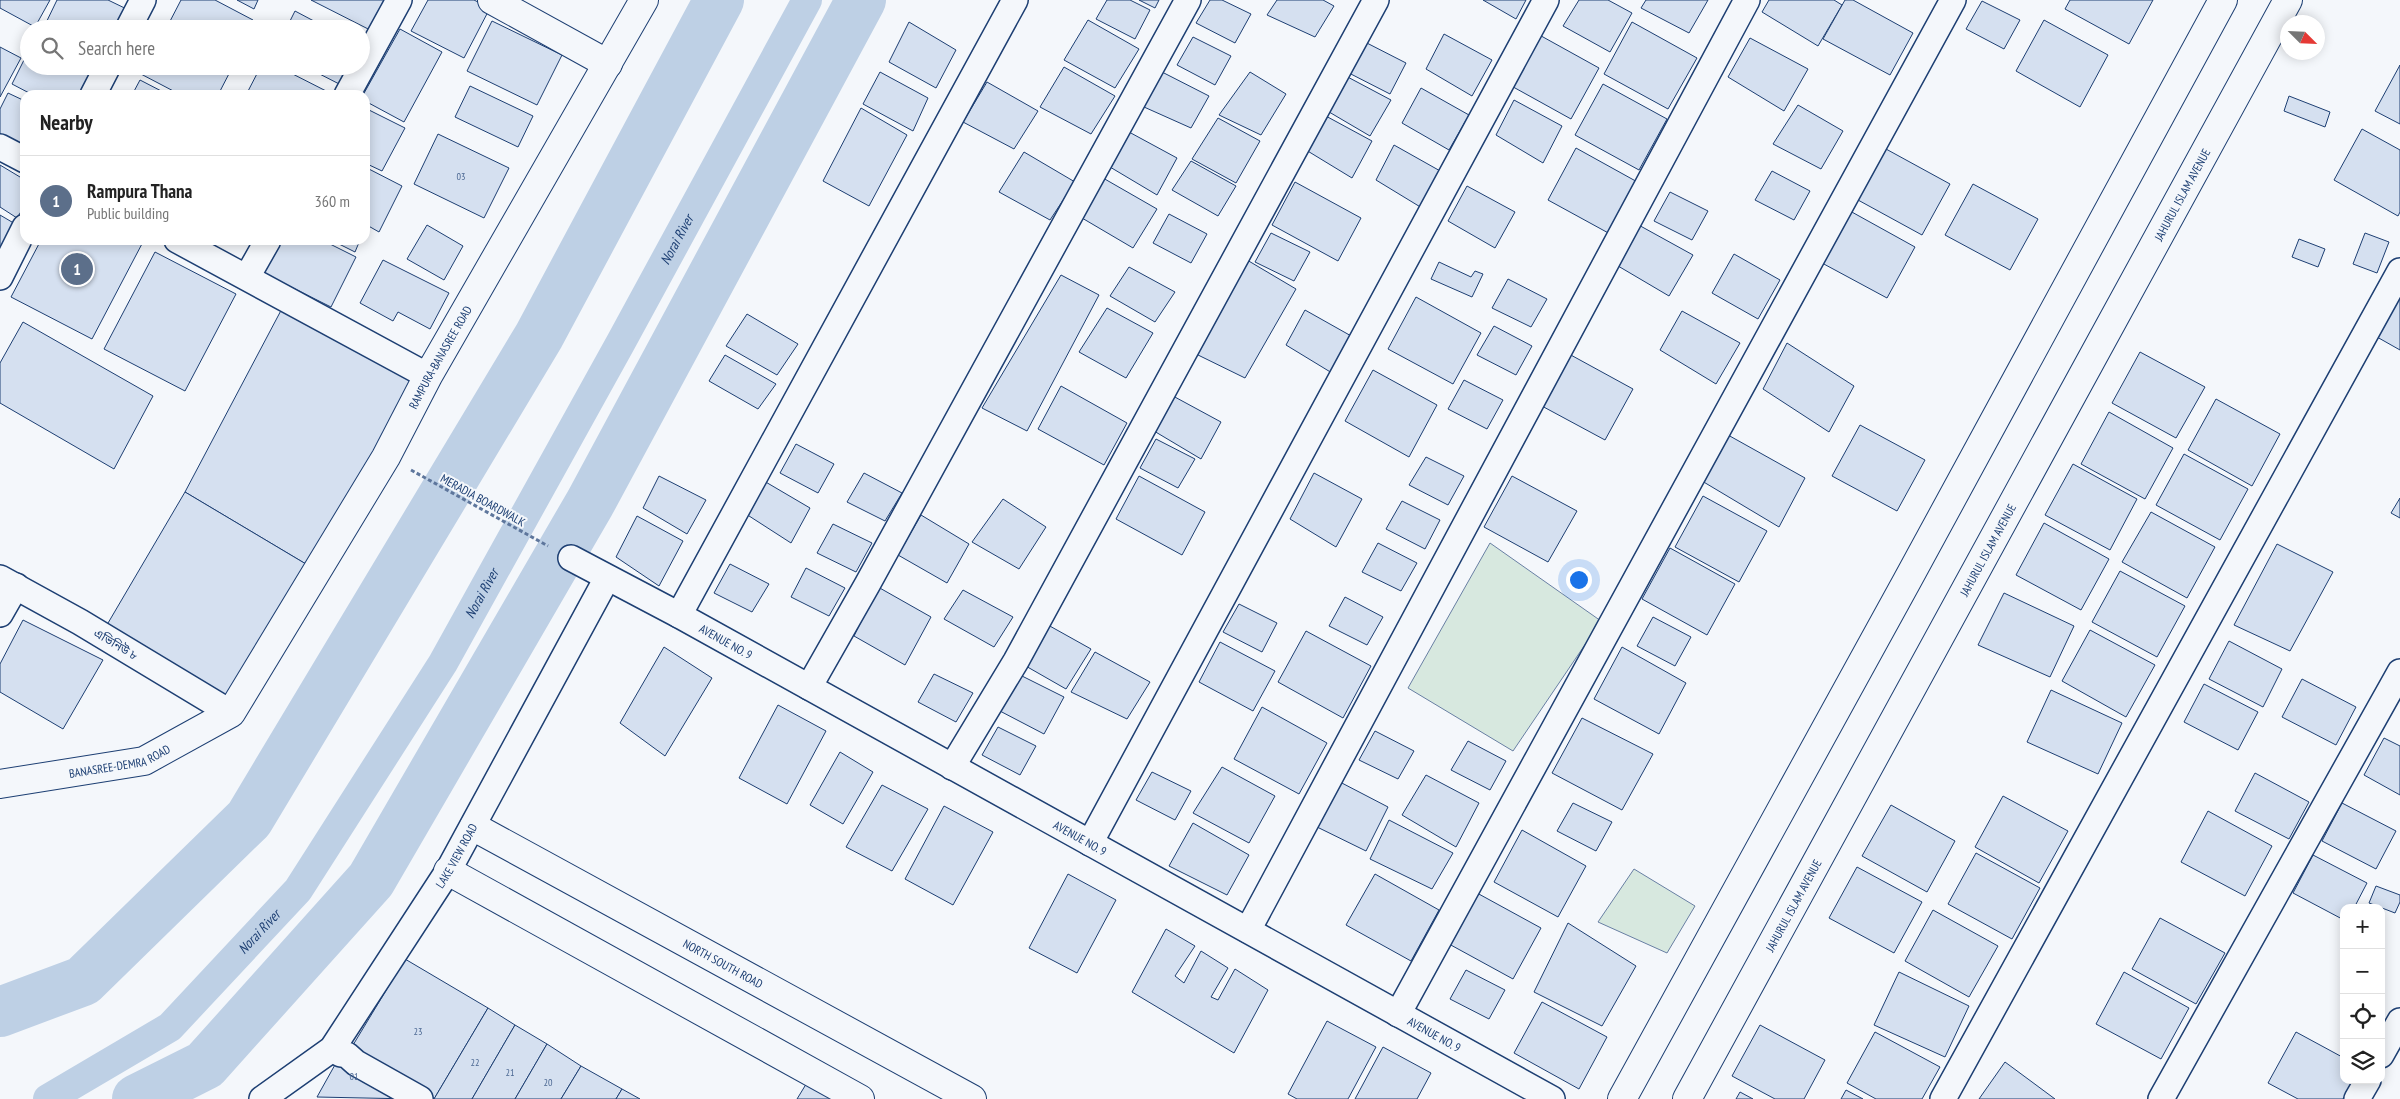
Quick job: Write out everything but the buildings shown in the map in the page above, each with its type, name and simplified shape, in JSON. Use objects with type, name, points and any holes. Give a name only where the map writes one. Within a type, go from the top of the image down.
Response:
[{"type":"street","points":[[133,20],[143,0]]},
{"type":"street","points":[[370,53],[399,0]]},
{"type":"street","points":[[492,0],[608,64]]},
{"type":"street","name":"RAMPURA-BANASREE ROAD","points":[[231,712],[386,457],[428,376],[644,0]]},
{"type":"street","points":[[679,615],[1015,0]]},
{"type":"street","points":[[809,687],[877,568],[1188,0]]},
{"type":"street","points":[[952,767],[1016,661],[1376,0]]},
{"type":"street","points":[[1090,843],[1546,0]]},
{"type":"street","points":[[1248,930],[1747,0]]},
{"type":"street","points":[[1398,1014],[1953,0]]},
{"type":"street","points":[[1622,1099],[1917,564],[2222,0]]},
{"type":"street","name":"JAHURUL ISLAM AVENUE","points":[[1687,1099],[2288,0]]},
{"type":"street","points":[[96,90],[103,75]]},
{"type":"street","points":[[350,90],[358,75]]},
{"type":"street","points":[[0,147],[20,157]]},
{"type":"street","points":[[0,277],[20,237]]},
{"type":"street","points":[[186,245],[428,376]]},
{"type":"street","points":[[247,277],[265,245]]},
{"type":"street","points":[[1943,1099],[2400,271]]},
{"type":"street","name":"AVENUE NO. 9","points":[[571,558],[679,615],[1552,1099]]},
{"type":"street","name":"LAKE VIEW ROAD","points":[[262,1099],[332,1049],[448,871],[474,827],[607,578]]},
{"type":"street","points":[[0,614],[8,582]]},
{"type":"street","name":"এভিনিউ ৮","points":[[8,582],[231,712]]},
{"type":"street","points":[[2161,1099],[2400,672]]},
{"type":"street","name":"BANASREE-DEMRA ROAD","points":[[0,784],[144,761],[231,712]]},
{"type":"street","name":"NORTH SOUTH ROAD","points":[[474,827],[972,1099]]},
{"type":"street","points":[[448,871],[860,1099]]},
{"type":"street","points":[[2385,1048],[2400,1021]]},
{"type":"street","points":[[332,1049],[347,1055],[356,1063],[416,1099]]},
{"type":"street","points":[[2358,1099],[2366,1084]]},
{"type":"path","name":"MERADIA BOARDWALK","points":[[386,457],[571,558]]},
{"type":"shaded area","points":[[1490,543],[1601,621],[1513,751],[1408,688]]},
{"type":"shaded area","points":[[1634,869],[1695,906],[1667,953],[1598,922]]},
{"type":"waterway","name":"Norai River","points":[[0,1012],[83,981],[249,819],[539,336],[719,0]]},
{"type":"waterway","name":"Norai River","points":[[48,1099],[170,1027],[298,890],[443,663],[621,342],[807,0]]},
{"type":"waterway","name":"Norai River","points":[[137,1099],[205,1065],[371,880],[590,503],[861,0]]},
{"type":"place","name":"Rampura Thana","points":[[77,269]]}]
